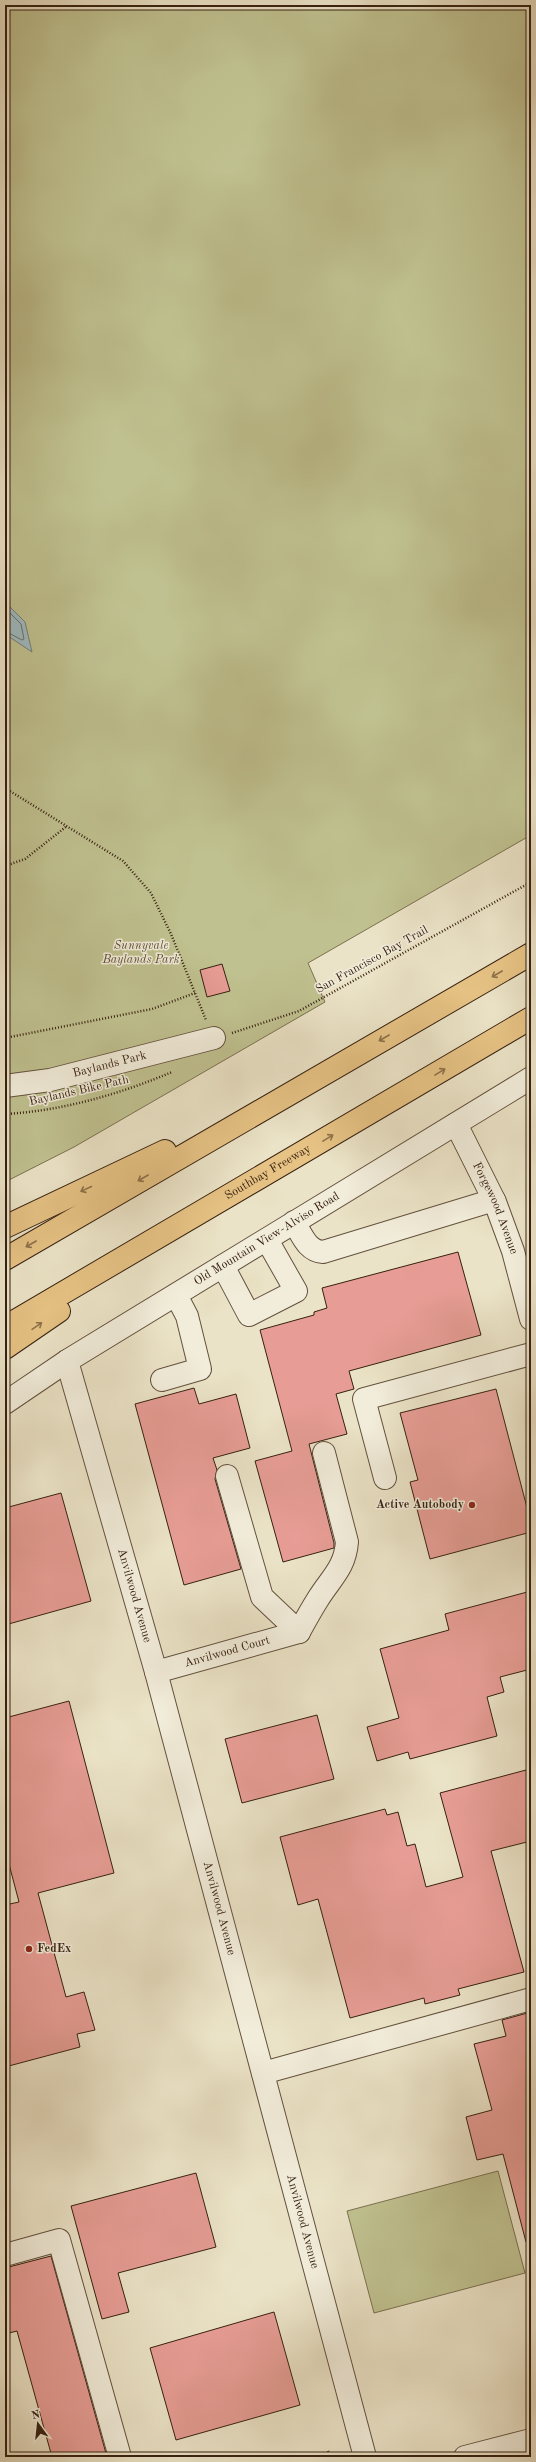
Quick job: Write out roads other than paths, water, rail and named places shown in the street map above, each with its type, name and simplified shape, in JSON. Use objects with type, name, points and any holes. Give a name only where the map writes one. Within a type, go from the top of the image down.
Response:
[{"type":"highway","points":[[5,1259],[531,954]]},
{"type":"highway","name":"Southbay Freeway","points":[[5,1327],[531,1018]]},
{"type":"highway","points":[[5,1227],[322,1074]]},
{"type":"highway","points":[[5,1348],[186,1222]]},
{"type":"street","name":"Baylands Park","points":[[5,1086],[50,1080],[214,1038]]},
{"type":"street","name":"Old Mountain View-Alviso Road","points":[[5,1403],[67,1361],[531,1078]]},
{"type":"street","name":"Forgewood Avenue","points":[[456,1124],[494,1200],[513,1251],[530,1314]]},
{"type":"street","points":[[294,1222],[307,1245],[317,1252],[323,1252],[494,1200]]},
{"type":"street","points":[[223,1266],[249,1316],[296,1291],[267,1240]]},
{"type":"street","points":[[162,1380],[200,1369],[187,1316],[176,1295]]},
{"type":"street","points":[[385,1478],[364,1399],[531,1354]]},
{"type":"street","name":"Anvilwood Avenue","points":[[67,1361],[156,1672],[365,2457]]},
{"type":"street","points":[[227,1476],[262,1597],[299,1632],[318,1599],[341,1568],[346,1551],[347,1542],[324,1453]]},
{"type":"street","name":"Anvilwood Court","points":[[156,1672],[299,1632]]},
{"type":"street","points":[[263,2073],[531,2000]]},
{"type":"street","points":[[5,2255],[59,2240],[120,2457]]},
{"type":"street","points":[[465,2457],[494,2453],[531,2440]]},
{"type":"water","points":[[5,602],[25,622],[32,652],[5,634]]},
{"type":"place","name":"Active Autobody","points":[[472,1505]]},
{"type":"place","name":"FedEx","points":[[29,1949]]},
{"type":"park label","name":"Sunnyvale Baylands Park","points":[[141,953]]}]
